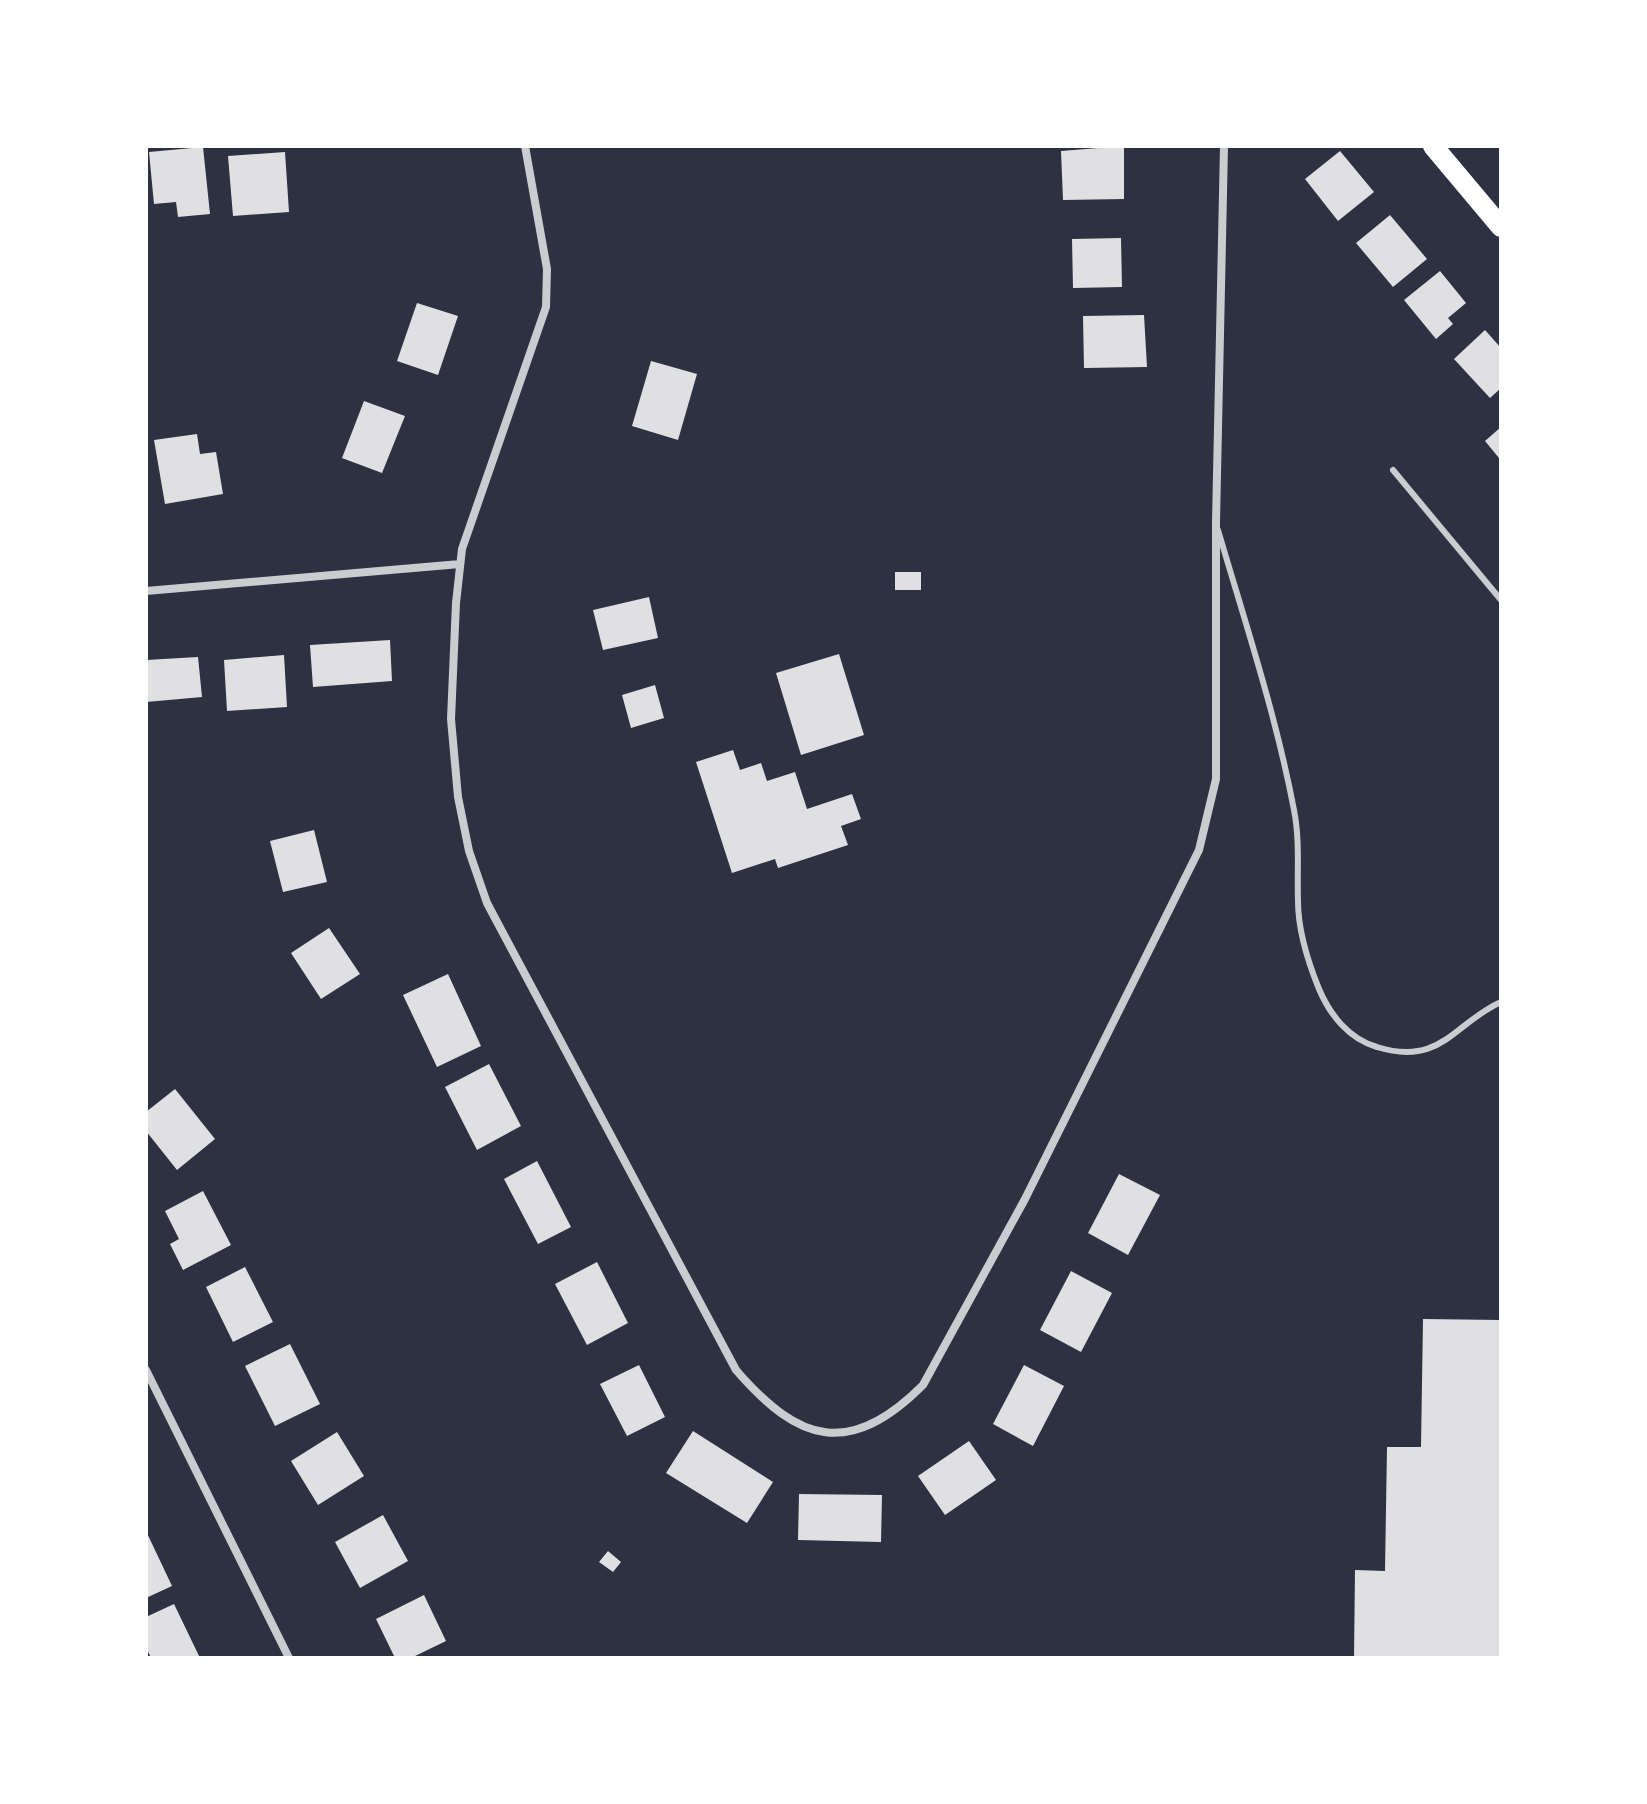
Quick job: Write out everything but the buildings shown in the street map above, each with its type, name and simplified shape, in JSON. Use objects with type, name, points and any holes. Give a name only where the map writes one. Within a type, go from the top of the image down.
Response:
[{"type":"main road","points":[[1433,146],[1501,227]]},
{"type":"street","points":[[525,146],[547,269],[546,307],[462,549],[451,719],[458,797],[469,851],[487,903],[736,1370],[782,1417],[808,1429],[836,1433],[867,1426],[900,1408],[923,1385],[1025,1199],[1199,850],[1216,779],[1216,522],[1224,146]]},
{"type":"street","points":[[146,591],[460,564]]},
{"type":"street","points":[[146,1370],[289,1658]]},
{"type":"lane","points":[[1393,470],[1501,600]]},
{"type":"lane","points":[[1216,522],[1265,689],[1295,813],[1297,904],[1305,948],[1320,991],[1336,1020],[1352,1035],[1375,1047],[1402,1052],[1424,1050],[1455,1037],[1501,1002]]}]
